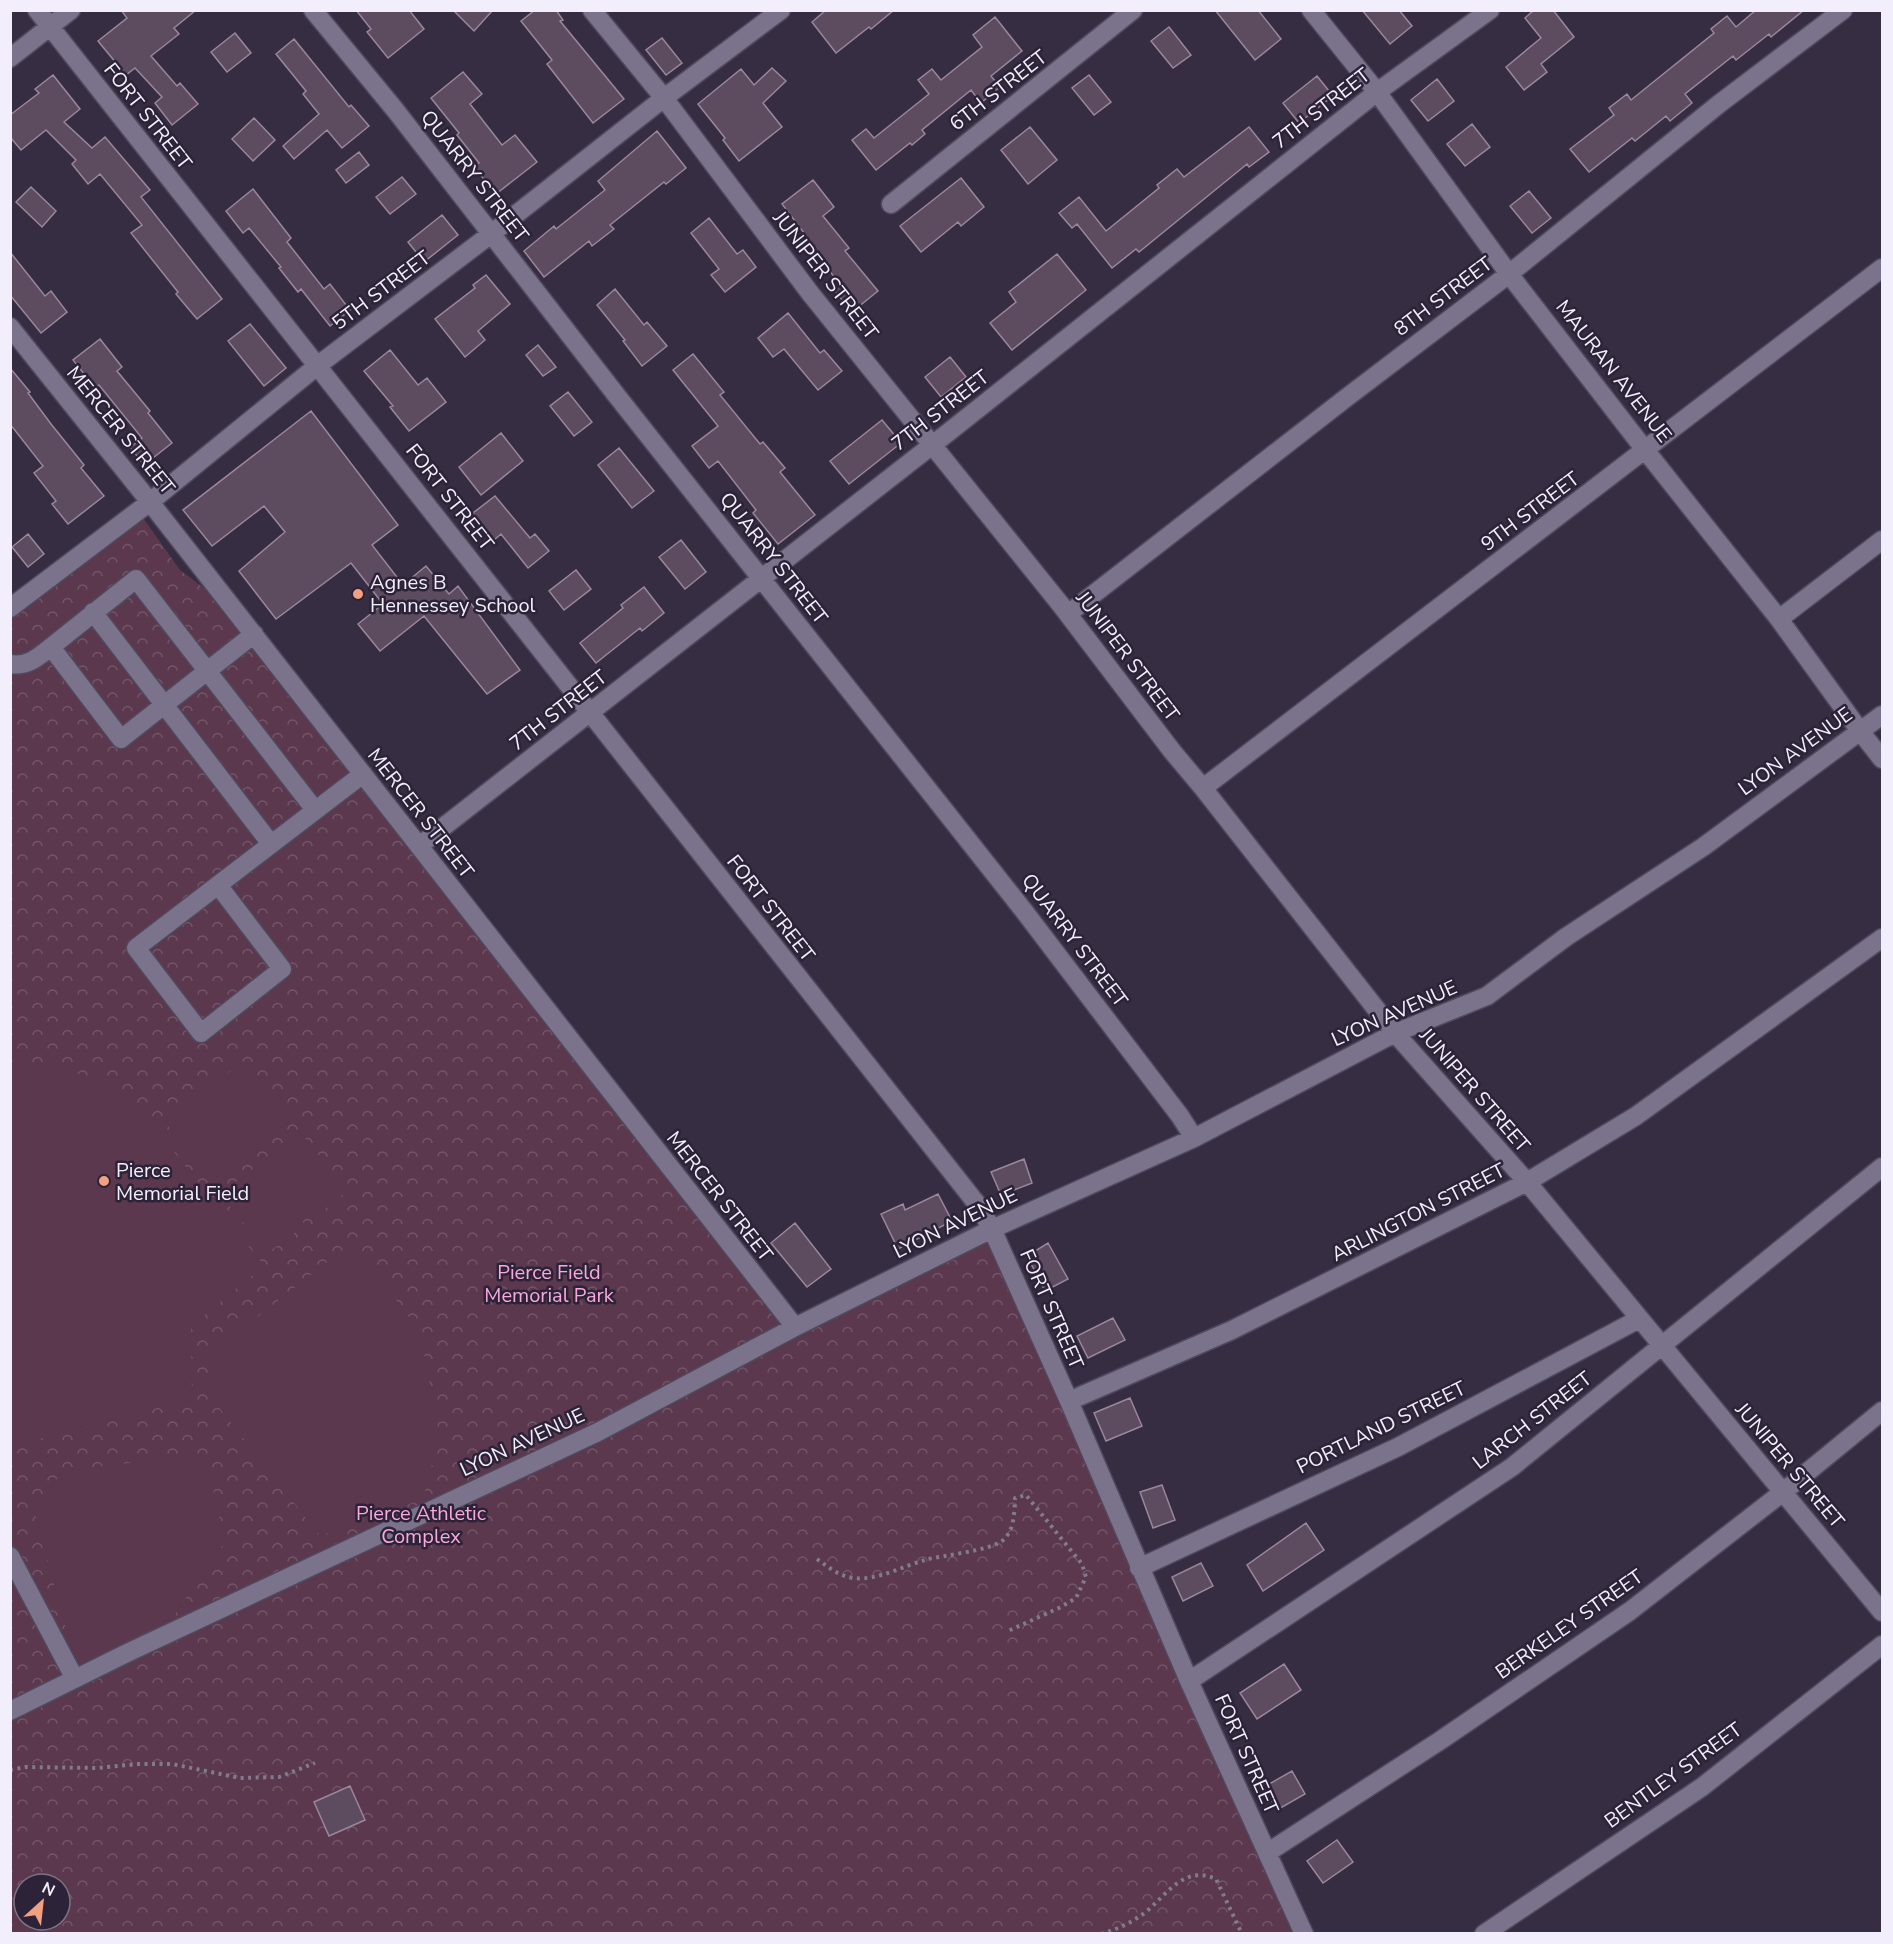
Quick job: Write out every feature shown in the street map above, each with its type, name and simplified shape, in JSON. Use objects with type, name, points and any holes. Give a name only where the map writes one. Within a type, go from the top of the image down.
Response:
[{"type":"street","name":"FORT STREET","points":[[37,10],[977,1204],[992,1229],[1069,1401],[1189,1681],[1304,1934]]},
{"type":"street","points":[[10,58],[71,10]]},
{"type":"street","name":"QUARRY STREET","points":[[314,10],[396,111],[1024,910],[1180,1116],[1194,1138]]},
{"type":"street","name":"JUNIPER STREET","points":[[592,10],[664,98],[810,293],[1068,614],[1172,751],[1395,1033],[1527,1182],[1882,1612]]},
{"type":"street","name":"5TH STREET","points":[[10,608],[150,502],[317,366],[781,10]]},
{"type":"street","name":"6TH STREET","points":[[891,204],[1133,10]]},
{"type":"street","name":"MAURAN AVENUE","points":[[1311,10],[1377,92],[1509,274],[1779,619],[1882,759]]},
{"type":"street","name":"7TH STREET","points":[[419,846],[590,714],[1377,92],[1490,10]]},
{"type":"street","name":"8TH STREET","points":[[1068,614],[1509,274],[1719,104],[1843,10]]},
{"type":"street","name":"9TH STREET","points":[[1203,788],[1882,268]]},
{"type":"street","name":"MERCER STREET","points":[[10,327],[254,634],[795,1327]]},
{"type":"street","points":[[1779,619],[1882,540]]},
{"type":"street","points":[[10,664],[19,666],[28,664],[136,579],[315,810]]},
{"type":"street","points":[[93,612],[271,844]]},
{"type":"street","points":[[51,647],[121,739],[254,634]]},
{"type":"street","name":"LYON AVENUE","points":[[10,1711],[148,1643],[598,1432],[795,1327],[992,1229],[1194,1138],[1395,1033],[1487,996],[1566,937],[1703,847],[1882,715]]},
{"type":"street","points":[[218,885],[282,969],[201,1033],[136,948],[315,810],[363,774]]},
{"type":"street","name":"ARLINGTON STREET","points":[[1069,1401],[1232,1330],[1527,1182],[1636,1116],[1882,939]]},
{"type":"street","name":"LARCH STREET","points":[[1189,1681],[1512,1467],[1882,1167]]},
{"type":"street","name":"PORTLAND STREET","points":[[1139,1568],[1398,1447],[1639,1319]]},
{"type":"street","name":"BERKELEY STREET","points":[[1267,1853],[1441,1740],[1630,1611],[1783,1492],[1882,1411]]},
{"type":"street","points":[[10,1556],[75,1678]]},
{"type":"street","name":"BENTLEY STREET","points":[[1484,1934],[1702,1787],[1882,1645]]},
{"type":"path","points":[[817,1559],[835,1573],[854,1578],[873,1577],[924,1560],[978,1549],[1002,1540],[1013,1524],[1016,1498],[1026,1495],[1082,1564],[1086,1577],[1076,1598],[1008,1631]]},
{"type":"path","points":[[10,1770],[26,1767],[86,1768],[172,1764],[240,1778],[279,1777],[315,1763]]},
{"type":"path","points":[[1101,1934],[1131,1922],[1189,1875],[1205,1874],[1216,1879],[1242,1934]]},
{"type":"green space","name":"Pierce Athletic Complex","points":[[141,515],[180,570],[204,588],[788,1330],[987,1238],[1304,1933],[11,1934],[11,618]]},
{"type":"green space","points":[[243,1061],[248,1064],[291,1120],[255,1148],[252,1144],[245,1149],[248,1153],[212,1181],[165,1122],[201,1094],[204,1098],[211,1093],[208,1089]]},
{"type":"green space","name":"Pierce Memorial Field","points":[[22,1062],[57,1065],[130,1096],[264,1266],[191,1326],[192,1399],[11,1446],[10,1066]]},
{"type":"green space","points":[[300,1132],[347,1191],[312,1219],[308,1215],[302,1220],[305,1225],[269,1252],[266,1248],[264,1249],[224,1199],[222,1193],[258,1165],[261,1169],[268,1164],[265,1160]]},
{"type":"green space","points":[[353,1242],[420,1332],[439,1437],[423,1499],[320,1536],[206,1391],[210,1354]]},
{"type":"green space","points":[[205,1454],[225,1542],[167,1625],[77,1669],[34,1509],[63,1471]]},
{"type":"building","points":[[121,10],[196,10],[174,28],[179,34],[151,56],[177,86],[180,83],[198,104],[172,125],[155,103],[162,97],[135,68],[126,75],[98,41],[127,18]]},
{"type":"building","points":[[356,10],[409,10],[424,29],[388,58],[367,32],[371,29]]},
{"type":"building","points":[[453,10],[493,10],[474,31]]},
{"type":"building","points":[[535,10],[556,10],[563,20],[560,21],[624,99],[593,123],[547,64],[552,60],[521,21]]},
{"type":"building","points":[[826,10],[894,10],[836,53],[812,22]]},
{"type":"building","points":[[1215,10],[1258,10],[1281,39],[1255,60]]},
{"type":"building","points":[[1362,10],[1399,10],[1412,26],[1390,44]]},
{"type":"building","points":[[1534,10],[1553,10],[1574,37],[1541,64],[1547,72],[1524,90],[1506,67],[1541,38],[1525,18]]},
{"type":"building","points":[[1756,10],[1804,10],[1771,37],[1769,34],[1736,60],[1733,56],[1685,94],[1692,103],[1670,121],[1666,116],[1635,141],[1632,138],[1589,172],[1570,149],[1614,115],[1609,108],[1627,94],[1631,100],[1714,33],[1711,29],[1727,16],[1736,27]]},
{"type":"building","points":[[995,17],[1022,51],[991,76],[1000,87],[981,103],[971,90],[922,130],[925,134],[912,145],[910,143],[876,170],[852,140],[866,129],[874,138],[929,94],[918,80],[932,69],[941,80],[982,47],[973,35]]},
{"type":"building","points":[[1169,27],[1191,55],[1173,68],[1151,41]]},
{"type":"building","points":[[235,33],[251,53],[227,72],[211,52]]},
{"type":"building","points":[[662,38],[682,63],[666,75],[646,50]]},
{"type":"building","points":[[294,39],[349,107],[351,105],[369,126],[342,148],[327,130],[294,159],[283,146],[319,114],[303,94],[306,91],[276,54]]},
{"type":"building","points":[[772,68],[786,81],[763,103],[782,127],[739,161],[723,140],[725,138],[698,104],[741,69],[754,85]]},
{"type":"building","points":[[463,72],[482,94],[470,104],[502,145],[515,135],[537,162],[496,194],[474,167],[479,163],[457,135],[459,133],[431,98]]},
{"type":"building","points":[[53,75],[80,109],[64,122],[92,148],[105,137],[150,190],[141,197],[222,299],[197,319],[131,233],[142,225],[100,174],[88,184],[72,164],[76,160],[46,130],[21,150],[10,137],[10,115],[39,93],[35,89]]},
{"type":"building","points":[[1089,75],[1111,102],[1094,115],[1072,88]]},
{"type":"building","points":[[1317,76],[1333,96],[1299,123],[1283,103]]},
{"type":"building","points":[[1437,79],[1454,101],[1428,121],[1411,100]]},
{"type":"building","points":[[254,118],[275,140],[253,161],[232,139]]},
{"type":"building","points":[[1472,124],[1490,147],[1465,166],[1447,144]]},
{"type":"building","points":[[1030,127],[1057,160],[1028,184],[1001,150]]},
{"type":"building","points":[[1249,127],[1269,152],[1249,167],[1247,164],[1139,252],[1136,249],[1112,268],[1077,224],[1072,228],[1059,213],[1079,197],[1106,231],[1159,188],[1157,185],[1177,169],[1184,177]]},
{"type":"building","points":[[657,131],[686,168],[666,184],[664,182],[610,225],[614,229],[592,246],[589,241],[544,277],[524,251],[554,226],[556,229],[605,190],[598,181]]},
{"type":"building","points":[[359,152],[369,165],[346,183],[336,170]]},
{"type":"building","points":[[402,177],[416,194],[390,214],[376,197]]},
{"type":"building","points":[[961,178],[984,207],[961,226],[958,222],[921,252],[900,226]]},
{"type":"building","points":[[813,180],[834,207],[823,216],[849,248],[845,251],[878,291],[852,312],[833,289],[840,284],[808,244],[811,242],[782,204]]},
{"type":"building","points":[[31,187],[56,211],[42,227],[16,202]]},
{"type":"building","points":[[253,189],[291,238],[287,242],[324,289],[330,284],[350,310],[330,326],[301,289],[298,292],[249,228],[243,233],[226,211]]},
{"type":"building","points":[[1529,191],[1551,218],[1532,233],[1510,206]]},
{"type":"building","points":[[442,215],[458,235],[424,262],[408,242]]},
{"type":"building","points":[[709,218],[737,254],[743,250],[756,267],[725,292],[711,275],[719,269],[691,233]]},
{"type":"building","points":[[10,252],[45,296],[51,291],[67,312],[41,333],[10,295]]},
{"type":"building","points":[[1057,254],[1086,290],[1012,350],[990,323],[1016,302],[1009,292]]},
{"type":"building","points":[[486,275],[510,304],[478,331],[485,340],[465,357],[435,319],[475,288],[473,285]]},
{"type":"building","points":[[615,289],[644,325],[647,322],[667,346],[642,366],[597,305]]},
{"type":"building","points":[[788,313],[820,353],[824,350],[842,371],[818,390],[784,349],[773,357],[758,338]]},
{"type":"building","points":[[250,324],[286,368],[264,386],[228,341]]},
{"type":"building","points":[[100,339],[122,367],[117,371],[150,411],[148,413],[172,443],[144,465],[130,447],[142,438],[99,385],[95,388],[73,360]]},
{"type":"building","points":[[538,345],[556,367],[543,376],[526,355]]},
{"type":"building","points":[[390,350],[418,385],[427,378],[446,402],[409,431],[390,407],[393,406],[364,371]]},
{"type":"building","points":[[693,354],[724,392],[720,395],[760,444],[763,442],[785,468],[780,472],[815,515],[778,544],[753,513],[756,510],[718,461],[709,468],[692,446],[718,426],[673,370]]},
{"type":"building","points":[[950,357],[966,377],[941,397],[925,377]]},
{"type":"building","points":[[10,368],[84,465],[81,468],[104,496],[68,524],[52,504],[56,501],[34,473],[43,466],[10,424]]},
{"type":"building","points":[[568,392],[592,422],[574,436],[550,406]]},
{"type":"building","name":"Agnes B Hennessey School","points":[[311,411],[398,525],[372,545],[403,585],[426,566],[449,594],[458,586],[520,670],[487,694],[424,616],[380,651],[358,624],[383,604],[351,563],[276,619],[239,571],[285,532],[264,506],[212,546],[183,510]]},
{"type":"building","points":[[882,420],[901,443],[849,484],[830,461]]},
{"type":"building","points":[[501,433],[523,461],[481,495],[459,467]]},
{"type":"building","points":[[619,448],[654,491],[632,508],[598,465]]},
{"type":"building","points":[[495,496],[530,538],[535,534],[549,551],[528,568],[501,534],[494,540],[473,513]]},
{"type":"building","points":[[28,534],[44,554],[28,567],[12,547]]},
{"type":"building","points":[[681,540],[706,572],[685,589],[659,557]]},
{"type":"building","points":[[576,570],[591,589],[564,610],[549,591]]},
{"type":"building","points":[[644,587],[664,613],[642,631],[640,628],[596,663],[580,643],[623,608],[621,605]]},
{"type":"building","points":[[1024,1159],[1032,1183],[1001,1195],[991,1172]]},
{"type":"building","points":[[938,1194],[952,1221],[898,1249],[881,1214],[903,1204],[905,1210]]},
{"type":"building","points":[[795,1223],[831,1269],[807,1287],[771,1243]]},
{"type":"building","points":[[1048,1243],[1068,1279],[1045,1291],[1027,1256]]},
{"type":"building","points":[[1113,1318],[1125,1340],[1088,1358],[1077,1336]]},
{"type":"building","points":[[1130,1398],[1142,1426],[1106,1441],[1094,1413]]},
{"type":"building","points":[[1162,1485],[1175,1520],[1153,1528],[1140,1492]]},
{"type":"building","points":[[1306,1523],[1324,1550],[1263,1591],[1247,1565]]},
{"type":"building","points":[[1201,1563],[1213,1586],[1183,1601],[1172,1577]]},
{"type":"building","points":[[1284,1664],[1301,1690],[1257,1719],[1240,1693]]},
{"type":"building","points":[[1292,1771],[1305,1794],[1277,1810],[1264,1787]]},
{"type":"building","points":[[350,1786],[365,1820],[329,1836],[314,1802]]},
{"type":"building","points":[[1337,1840],[1353,1862],[1323,1883],[1307,1861]]},
{"type":"place","name":"Agnes B Hennessey School","points":[[358,594]]},
{"type":"place","name":"Pierce Memorial Field","points":[[104,1181]]},
{"type":"park label","name":"Pierce Field Memorial Park","points":[[549,1284]]}]
